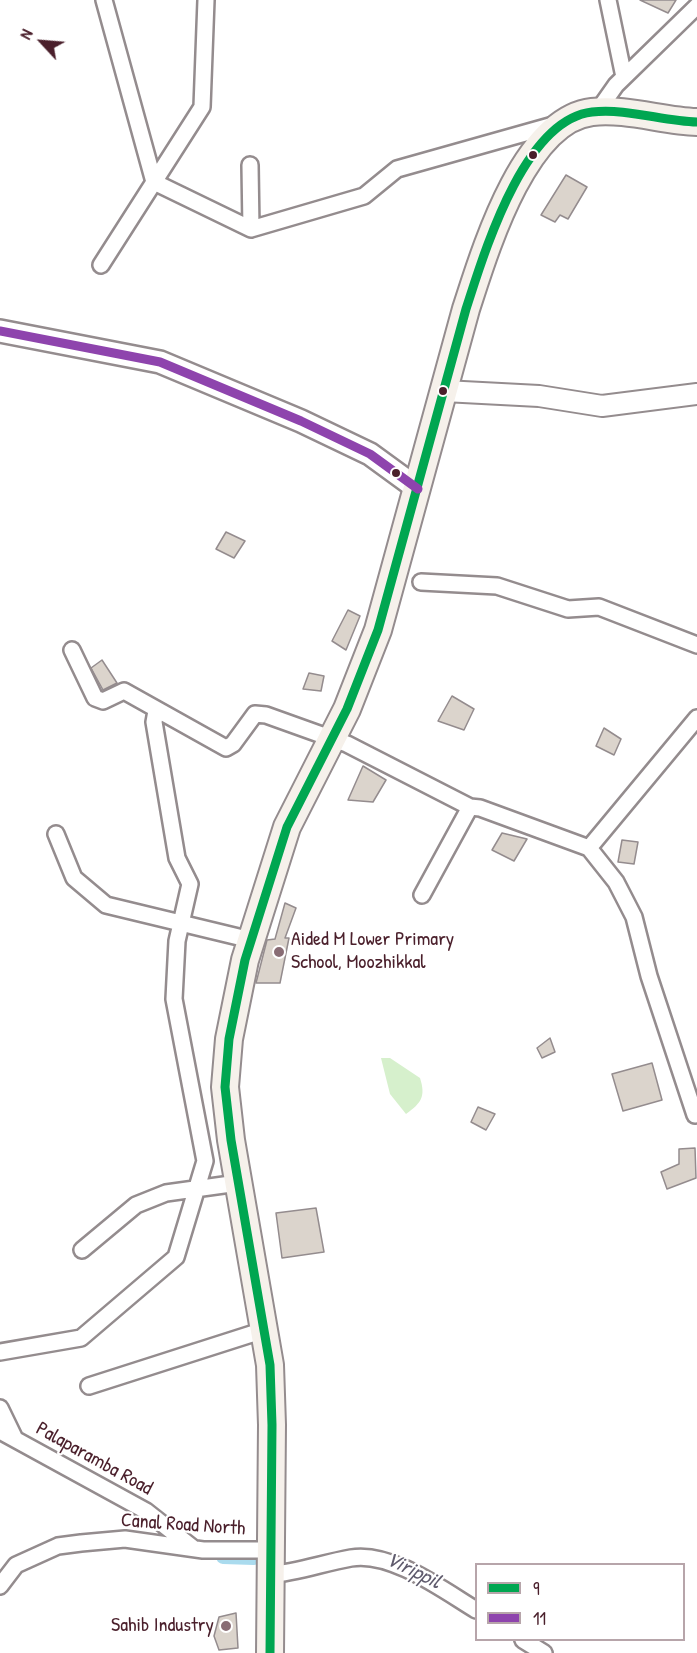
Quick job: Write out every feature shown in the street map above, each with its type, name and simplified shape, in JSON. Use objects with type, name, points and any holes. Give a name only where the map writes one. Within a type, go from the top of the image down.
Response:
[{"type":"highway","points":[[270,1653],[272,1425],[270,1365],[238,1183],[225,1087],[229,1039],[251,940],[287,827],[347,709],[378,630],[469,300],[506,205],[530,158],[548,134],[569,119],[597,112],[697,122]]},
{"type":"main road","points":[[0,331],[160,362],[301,421],[370,454],[418,489]]},
{"type":"street","points":[[104,0],[154,182],[251,229],[364,196],[397,169],[549,125],[562,124]]},
{"type":"street","points":[[101,265],[202,107],[207,0]]},
{"type":"street","points":[[608,0],[624,77]]},
{"type":"street","points":[[597,112],[624,77],[697,6]]},
{"type":"street","points":[[250,165],[251,229]]},
{"type":"street","points":[[444,391],[539,396],[602,406],[697,394]]},
{"type":"street","points":[[421,582],[496,586],[568,609],[599,607],[697,645]]},
{"type":"street","points":[[72,650],[95,698],[103,701],[124,692],[226,748],[233,744],[255,714],[347,744],[470,807],[480,808],[589,849],[616,882],[634,917],[649,976],[695,1115]]},
{"type":"street","points":[[0,1352],[81,1338],[176,1257],[205,1161],[174,999],[181,922],[190,884],[177,858],[154,722],[156,711]]},
{"type":"street","points":[[589,849],[697,718]]},
{"type":"street","points":[[423,895],[470,807]]},
{"type":"street","points":[[56,834],[74,878],[106,905],[251,940]]},
{"type":"street","points":[[82,1250],[136,1205],[166,1193],[238,1183]]},
{"type":"street","points":[[89,1386],[264,1330]]},
{"type":"street","points":[[0,1408],[15,1439]]},
{"type":"street","name":"Palaparamba Road","points":[[0,1431],[146,1511],[195,1549]]},
{"type":"street","name":"Canal Road North","points":[[0,1586],[16,1565],[58,1546],[125,1539],[195,1549],[249,1552],[270,1550]]},
{"type":"street","points":[[269,1575],[316,1568],[352,1558],[371,1558],[398,1565],[475,1609]]},
{"type":"street","points":[[525,1641],[544,1653]]},
{"type":"green space","points":[[381,1058],[390,1058],[420,1078],[421,1099],[406,1114],[390,1094]]},
{"type":"building","points":[[640,0],[676,0],[668,13]]},
{"type":"building","points":[[566,175],[587,187],[568,219],[560,215],[555,222],[541,215]]},
{"type":"building","points":[[226,532],[245,541],[234,558],[216,549]]},
{"type":"building","points":[[348,610],[360,616],[346,650],[332,641]]},
{"type":"building","points":[[102,660],[117,683],[103,690],[91,668]]},
{"type":"building","points":[[309,673],[324,676],[321,691],[303,689]]},
{"type":"building","points":[[452,696],[474,709],[464,730],[438,721]]},
{"type":"building","points":[[604,728],[621,739],[614,755],[596,746]]},
{"type":"building","points":[[363,766],[386,780],[373,802],[348,800]]},
{"type":"building","points":[[502,833],[527,839],[514,861],[492,850]]},
{"type":"building","points":[[622,840],[638,842],[634,864],[618,862]]},
{"type":"building","points":[[285,903],[296,908],[285,938],[289,938],[280,983],[256,983],[267,940],[275,939]]},
{"type":"building","points":[[550,1038],[555,1052],[542,1058],[537,1048]]},
{"type":"building","points":[[652,1063],[662,1100],[623,1111],[612,1074]]},
{"type":"building","points":[[478,1107],[495,1114],[486,1130],[471,1122]]},
{"type":"building","points":[[695,1148],[696,1178],[667,1189],[661,1172],[679,1164],[679,1149]]},
{"type":"building","points":[[316,1208],[324,1252],[282,1258],[276,1213]]},
{"type":"building","name":"Sahib Industry","points":[[236,1613],[238,1648],[219,1650],[214,1636],[219,1617]]},
{"type":"waterway","points":[[223,1557],[254,1558]]},
{"type":"transit line","name":"9","points":[[270,1653],[272,1425],[270,1365],[231,1140],[225,1087],[229,1039],[245,960],[287,827],[347,709],[378,630],[466,309],[484,256],[510,193],[527,163],[546,138],[568,121],[592,112],[605,111],[697,122]]},
{"type":"transit line","name":"11","points":[[0,331],[160,362],[301,421],[370,454],[418,489]]},
{"type":"place","name":"Aided M Lower Primary School, Moozhikkal","points":[[279,952]]},
{"type":"place","name":"Sahib Industry","points":[[226,1626]]},
{"type":"water label","name":"Virippil","points":[[413,1571]]}]
